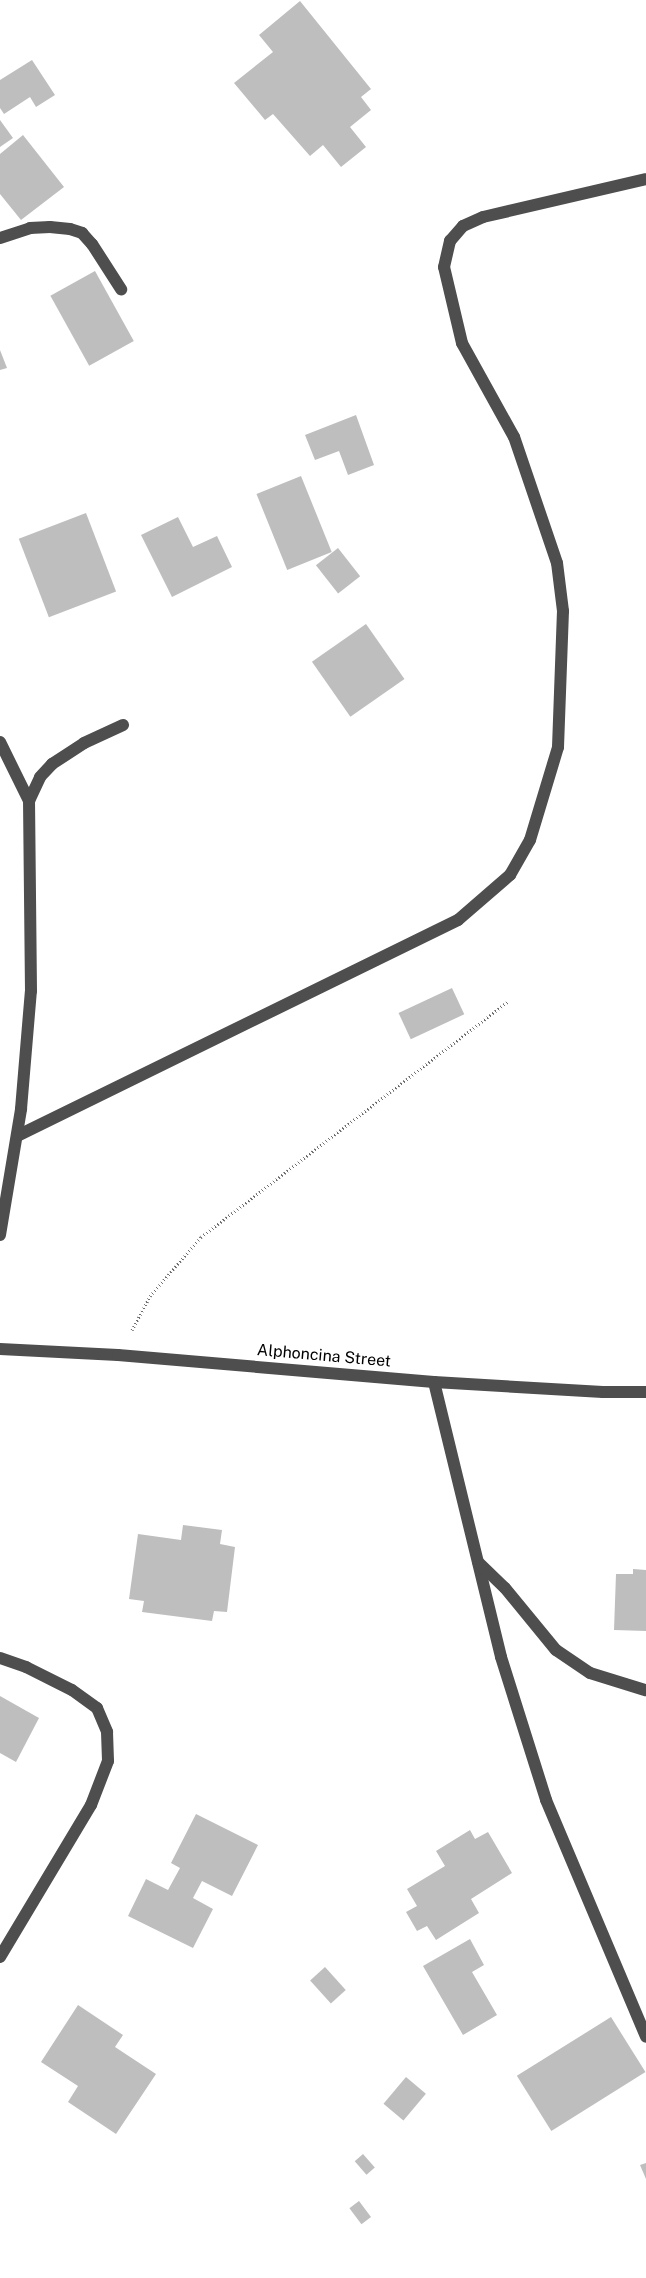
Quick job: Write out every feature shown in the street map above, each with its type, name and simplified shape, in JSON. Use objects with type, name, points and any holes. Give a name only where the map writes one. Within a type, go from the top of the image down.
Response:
[{"type":"street","points":[[17,1136],[458,920],[510,875],[530,840],[558,747],[563,611],[557,563],[514,437],[462,343],[444,267],[450,242],[463,226],[483,217],[646,179]]},
{"type":"street","points":[[0,238],[37,228],[70,229],[82,233],[92,244],[121,289]]},
{"type":"street","points":[[0,1235],[22,1109],[31,992],[29,801],[40,777],[52,764],[84,744],[123,725]]},
{"type":"street","points":[[0,742],[29,801]]},
{"type":"street","name":"Alphoncina Street","points":[[0,1349],[118,1355],[434,1382],[603,1392],[646,1392]]},
{"type":"street","points":[[434,1382],[501,1656],[546,1800],[646,2037]]},
{"type":"street","points":[[478,1562],[505,1588],[556,1650],[590,1673],[645,1690]]},
{"type":"street","points":[[0,1658],[26,1667],[72,1690],[97,1708],[107,1732],[108,1761],[91,1804],[0,1957]]},
{"type":"path","points":[[118,1355],[150,1296],[201,1237],[509,1001]]},
{"type":"building","points":[[300,1],[371,89],[361,97],[371,110],[350,127],[366,147],[341,167],[323,145],[310,156],[273,114],[265,120],[234,83],[273,52],[259,35]]},
{"type":"building","points":[[32,60],[55,95],[36,107],[30,97],[4,114],[0,108],[0,80]]},
{"type":"building","points":[[0,120],[13,138],[0,147]]},
{"type":"building","points":[[23,135],[64,187],[21,220],[0,194],[0,154]]},
{"type":"building","points":[[95,271],[134,341],[89,366],[50,296]]},
{"type":"building","points":[[0,350],[7,368],[0,370]]},
{"type":"building","points":[[356,415],[374,465],[348,475],[339,451],[315,460],[305,435]]},
{"type":"building","points":[[301,476],[332,552],[287,570],[256,494]]},
{"type":"building","points":[[86,513],[116,591],[49,617],[19,539]]},
{"type":"building","points":[[178,517],[193,547],[217,536],[232,567],[172,597],[141,535]]},
{"type":"building","points":[[338,548],[360,576],[338,594],[316,565]]},
{"type":"building","points":[[366,624],[404,679],[350,717],[312,662]]},
{"type":"building","points":[[452,988],[464,1014],[411,1039],[399,1013]]},
{"type":"building","points":[[183,1525],[222,1530],[220,1544],[235,1547],[227,1612],[214,1611],[212,1621],[142,1612],[144,1601],[129,1599],[138,1534],[181,1540]]},
{"type":"building","points":[[633,1569],[646,1570],[646,1631],[614,1630],[616,1574],[633,1574]]},
{"type":"building","points":[[0,1696],[39,1718],[16,1762],[0,1753]]},
{"type":"building","points":[[196,1814],[258,1845],[232,1896],[202,1881],[193,1898],[213,1909],[193,1948],[128,1916],[146,1879],[168,1890],[180,1868],[171,1863]]},
{"type":"building","points":[[470,1830],[475,1839],[488,1832],[512,1873],[471,1899],[479,1913],[436,1940],[427,1926],[417,1931],[406,1912],[417,1906],[407,1889],[445,1866],[436,1851]]},
{"type":"building","points":[[470,1939],[484,1965],[472,1972],[497,2015],[463,2035],[423,1966]]},
{"type":"building","points":[[325,1967],[346,1990],[331,2003],[310,1980]]},
{"type":"building","points":[[78,2005],[123,2035],[115,2047],[156,2074],[116,2134],[68,2102],[78,2086],[41,2062]]},
{"type":"building","points":[[611,2017],[645,2072],[551,2131],[517,2076]]},
{"type":"building","points":[[406,2077],[426,2094],[403,2121],[384,2104]]},
{"type":"building","points":[[363,2154],[375,2168],[367,2175],[355,2161]]},
{"type":"building","points":[[646,2163],[646,2179],[640,2165]]},
{"type":"building","points":[[359,2201],[371,2217],[361,2224],[349,2208]]}]
